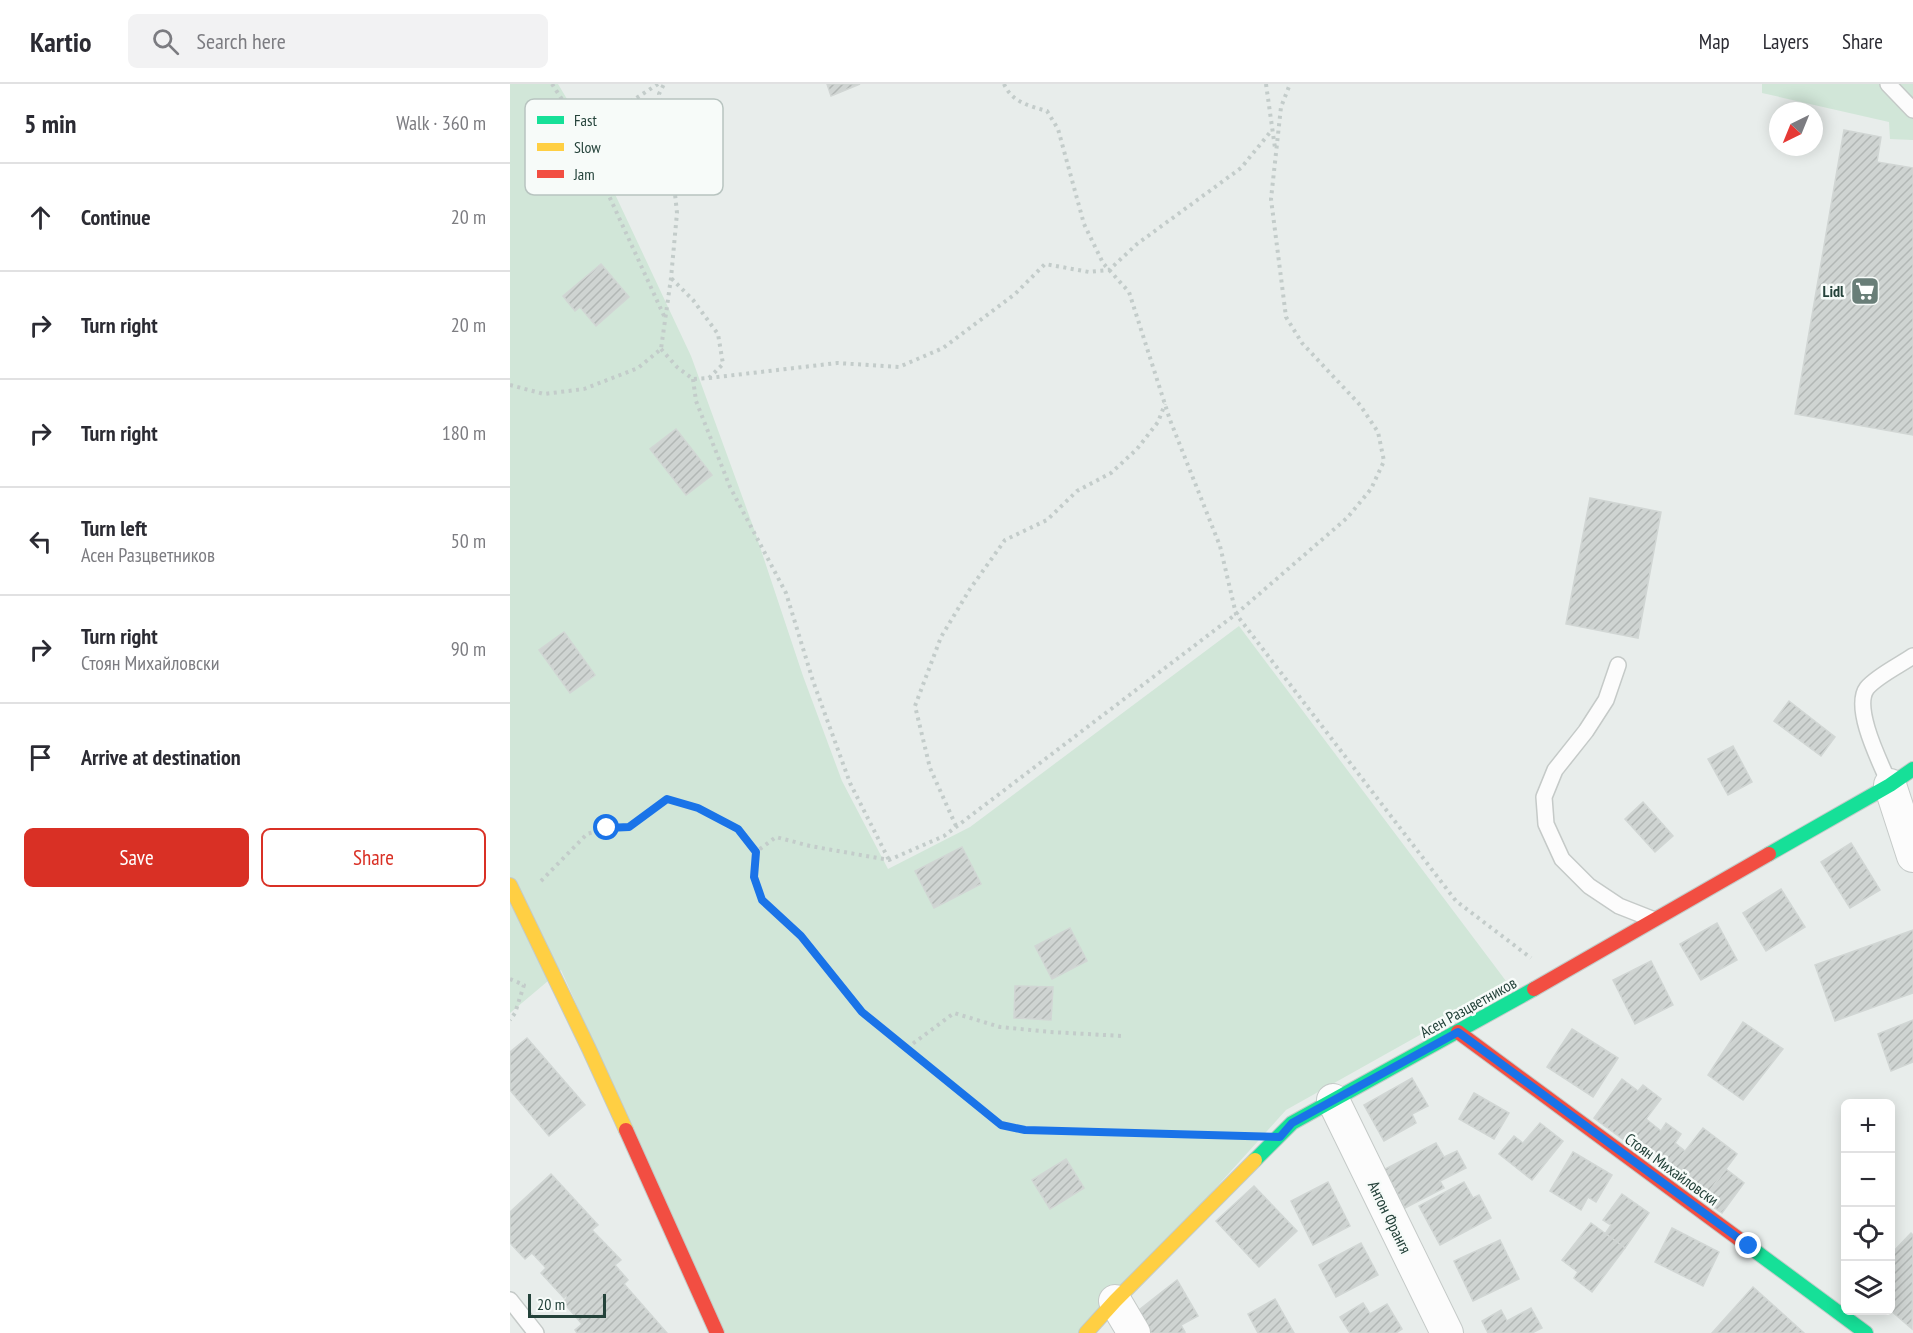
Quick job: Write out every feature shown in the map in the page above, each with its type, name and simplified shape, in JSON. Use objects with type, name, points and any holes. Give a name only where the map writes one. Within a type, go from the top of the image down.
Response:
[{"type":"street","name":"Асен Разцветников","points":[[1086,1333],[1114,1301],[1292,1123],[1458,1032],[1901,777]]},
{"type":"street","points":[[1901,777],[1913,856]]},
{"type":"street","points":[[512,889],[589,1049],[717,1333]]},
{"type":"street","name":"Стоян Михайловски","points":[[1458,1032],[1866,1333]]},
{"type":"street","name":"Антон Франгя","points":[[1333,1100],[1447,1333]]},
{"type":"street","points":[[1114,1301],[1134,1333]]},
{"type":"lane","points":[[1888,84],[1913,110]]},
{"type":"lane","points":[[1901,777],[1875,751],[1862,709],[1862,701],[1863,694],[1872,684],[1913,656]]},
{"type":"lane","points":[[1618,665],[1605,700],[1586,730],[1555,770],[1544,797],[1546,824],[1562,859],[1589,886],[1619,906],[1654,920]]},
{"type":"lane","points":[[510,1300],[536,1333]]},
{"type":"path","points":[[552,84],[562,99]]},
{"type":"path","points":[[635,99],[658,84]]},
{"type":"path","points":[[660,99],[659,94],[664,84]]},
{"type":"path","points":[[1004,84],[1021,104],[1047,111],[1058,129],[1084,224],[1103,263],[1129,292],[1165,404],[1220,546],[1236,614],[1456,901],[1556,976]]},
{"type":"path","points":[[1266,84],[1276,154]]},
{"type":"path","points":[[756,852],[776,837],[810,846],[889,860],[944,836],[1236,614],[1347,518],[1371,489],[1384,461],[1378,432],[1360,405],[1302,343],[1286,317],[1271,199],[1281,107],[1290,84]]},
{"type":"path","points":[[661,349],[677,367],[693,379],[837,363],[899,368],[943,348],[1015,294],[1045,264],[1089,272],[1109,270],[1137,244],[1241,168],[1272,130]]},
{"type":"path","points":[[608,195],[665,319]]},
{"type":"path","points":[[510,385],[544,394],[584,389],[638,368],[661,349],[677,213],[675,195]]},
{"type":"path","points":[[671,278],[693,300],[718,334],[723,364],[709,378]]},
{"type":"path","points":[[693,379],[696,401],[730,487],[786,593],[813,681],[850,783],[889,860]]},
{"type":"path","points":[[956,826],[930,768],[915,705],[941,637],[969,589],[1005,540],[1047,520],[1077,491],[1111,473],[1137,449],[1158,422],[1165,404]]},
{"type":"path","points":[[512,889],[536,887],[587,834],[607,828],[629,827],[667,799],[698,808],[738,829],[756,852],[754,877],[762,900],[801,936],[862,1012],[1001,1125],[1025,1130],[1280,1137]]},
{"type":"path","points":[[510,979],[524,985],[515,1013],[510,1020]]},
{"type":"path","points":[[907,1048],[954,1012],[1000,1027],[1122,1036]]},
{"type":"green space","points":[[510,84],[558,84],[567,99],[525,99],[525,195],[615,195],[691,356],[842,781],[888,869],[970,827],[1239,626],[1509,985],[1286,1110],[1085,1333],[724,1333],[561,970],[510,1013]]},
{"type":"green space","points":[[1762,84],[1913,84],[1913,140],[1890,139],[1889,122],[1823,107],[1823,102],[1801,102],[1762,93]]},
{"type":"building","points":[[827,84],[860,84],[831,96]]},
{"type":"building","name":"Lidl","points":[[1844,130],[1881,137],[1877,162],[1913,168],[1913,435],[1795,414]]},
{"type":"building","points":[[601,264],[629,297],[596,326],[580,307],[575,311],[563,296]]},
{"type":"building","points":[[676,429],[712,475],[686,495],[650,449]]},
{"type":"building","points":[[1590,498],[1661,512],[1638,638],[1566,624]]},
{"type":"building","points":[[564,632],[595,675],[570,693],[539,650]]},
{"type":"building","points":[[1789,701],[1835,737],[1821,756],[1774,721]]},
{"type":"building","points":[[1733,746],[1752,782],[1728,795],[1708,759]]},
{"type":"building","points":[[1643,802],[1673,836],[1655,852],[1625,819]]},
{"type":"building","points":[[1851,843],[1880,890],[1850,908],[1821,862]]},
{"type":"building","points":[[962,847],[981,884],[934,908],[915,871]]},
{"type":"building","points":[[1781,889],[1805,927],[1766,951],[1743,913]]},
{"type":"building","points":[[1717,923],[1737,960],[1701,980],[1680,944]]},
{"type":"building","points":[[1070,928],[1087,961],[1052,979],[1035,946]]},
{"type":"building","points":[[1913,930],[1913,993],[1835,1021],[1815,965]]},
{"type":"building","points":[[1651,961],[1673,1005],[1635,1024],[1613,980]]},
{"type":"building","points":[[1015,986],[1053,987],[1051,1020],[1014,1018]]},
{"type":"building","points":[[1913,1020],[1913,1062],[1891,1071],[1878,1034]]},
{"type":"building","points":[[1743,1022],[1783,1049],[1743,1100],[1708,1075]]},
{"type":"building","points":[[1572,1029],[1618,1058],[1593,1097],[1547,1067]]},
{"type":"building","points":[[527,1038],[585,1105],[549,1136],[510,1090],[510,1052]]},
{"type":"building","points":[[1412,1078],[1428,1106],[1412,1114],[1416,1123],[1384,1141],[1364,1105]]},
{"type":"building","points":[[1622,1079],[1638,1091],[1643,1085],[1661,1099],[1628,1143],[1594,1118]]},
{"type":"building","points":[[1474,1093],[1509,1113],[1494,1139],[1459,1119]]},
{"type":"building","points":[[1646,1119],[1661,1131],[1666,1123],[1681,1134],[1675,1143],[1685,1151],[1668,1173],[1628,1143]]},
{"type":"building","points":[[1540,1123],[1563,1141],[1532,1180],[1499,1154],[1514,1136],[1523,1143]]},
{"type":"building","points":[[1703,1128],[1737,1154],[1703,1200],[1668,1173]]},
{"type":"building","points":[[1436,1143],[1444,1157],[1457,1151],[1466,1168],[1440,1181],[1444,1188],[1405,1208],[1385,1169]]},
{"type":"building","points":[[1573,1152],[1612,1175],[1596,1202],[1588,1197],[1581,1210],[1550,1191]]},
{"type":"building","points":[[1066,1159],[1084,1188],[1050,1209],[1032,1180]]},
{"type":"building","points":[[1726,1169],[1744,1183],[1722,1213],[1703,1200]]},
{"type":"building","points":[[551,1174],[598,1225],[592,1230],[621,1260],[615,1265],[628,1280],[624,1284],[667,1333],[577,1333],[575,1330],[582,1324],[563,1302],[566,1296],[564,1298],[541,1273],[546,1268],[532,1253],[525,1259],[510,1243],[510,1212]]},
{"type":"building","points":[[1328,1182],[1350,1226],[1313,1245],[1291,1201]]},
{"type":"building","points":[[1464,1182],[1473,1198],[1479,1195],[1491,1218],[1440,1245],[1419,1206]]},
{"type":"building","points":[[1254,1186],[1297,1231],[1259,1267],[1216,1221]]},
{"type":"building","points":[[1622,1194],[1649,1213],[1625,1248],[1605,1234],[1611,1225],[1603,1220]]},
{"type":"building","points":[[1591,1223],[1625,1248],[1592,1292],[1574,1278],[1578,1272],[1562,1260]]},
{"type":"building","points":[[1672,1228],[1719,1252],[1703,1286],[1655,1262]]},
{"type":"building","points":[[1911,1233],[1913,1235],[1912,1329],[1895,1314],[1895,1250]]},
{"type":"building","points":[[1500,1240],[1519,1279],[1473,1301],[1454,1261]]},
{"type":"building","points":[[1361,1243],[1378,1275],[1336,1297],[1319,1265]]},
{"type":"building","points":[[1177,1280],[1198,1316],[1181,1325],[1185,1332],[1151,1333],[1139,1310]]},
{"type":"building","points":[[1753,1287],[1804,1333],[1712,1333]]},
{"type":"building","points":[[1275,1299],[1294,1333],[1258,1333],[1248,1314]]},
{"type":"building","points":[[1363,1303],[1370,1314],[1387,1304],[1402,1329],[1396,1333],[1350,1333],[1340,1317]]},
{"type":"building","points":[[1531,1308],[1542,1328],[1532,1333],[1488,1333],[1482,1321],[1501,1310],[1507,1321]]},
{"type":"traffic: fast","points":[[1769,854],[1890,785],[1913,769]]},
{"type":"traffic: fast","points":[[1255,1160],[1292,1123],[1534,989]]},
{"type":"traffic: fast","points":[[1743,1242],[1866,1333]]},
{"type":"traffic: slow","points":[[510,885],[626,1130]]},
{"type":"traffic: slow","points":[[1086,1333],[1255,1160]]},
{"type":"traffic: jam","points":[[1534,989],[1769,854]]},
{"type":"traffic: jam","points":[[1458,1032],[1743,1242]]},
{"type":"traffic: jam","points":[[626,1130],[717,1333]]},
{"type":"place","name":"Lidl","points":[[1865,291]]},
{"type":"route","points":[[607,828],[629,827],[667,799],[698,808],[738,829],[756,852],[754,877],[762,900],[801,936],[862,1012],[1001,1125],[1025,1130],[1280,1137],[1292,1123],[1458,1032],[1749,1246]]}]
